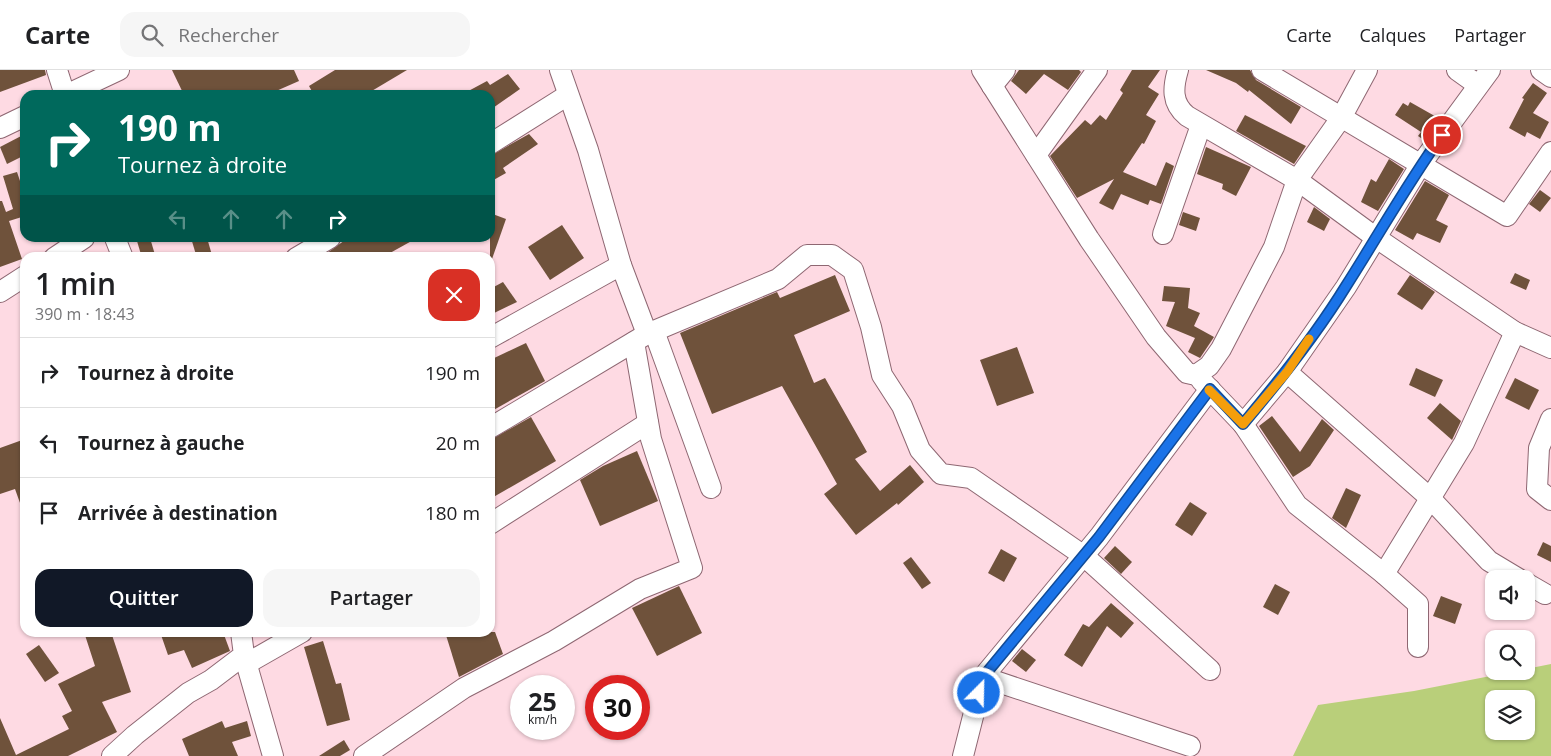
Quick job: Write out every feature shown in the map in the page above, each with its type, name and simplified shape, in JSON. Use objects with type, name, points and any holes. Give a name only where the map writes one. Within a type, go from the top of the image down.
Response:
[{"type":"street","points":[[57,70],[64,90]]},
{"type":"street","points":[[77,90],[119,70]]},
{"type":"street","points":[[560,70],[588,150],[621,265],[645,335],[711,488]]},
{"type":"street","points":[[1005,70],[987,78],[1156,337],[1187,373],[1203,382],[1243,424],[1297,505],[1384,574],[1418,604],[1418,647]]},
{"type":"street","points":[[1036,155],[1097,70]]},
{"type":"street","points":[[1178,70],[1174,84],[1176,102],[1180,110],[1201,125],[1297,180],[1375,237],[1515,332],[1551,348]]},
{"type":"street","points":[[1262,70],[1507,216],[1545,174],[1551,152]]},
{"type":"street","points":[[963,756],[983,677],[1084,556],[1203,382],[1209,366],[1258,279],[1274,246],[1297,180],[1341,118],[1367,70]]},
{"type":"street","points":[[1243,424],[1287,372],[1346,287],[1421,164],[1484,78],[1457,70]]},
{"type":"street","points":[[1541,70],[1551,78]]},
{"type":"street","points":[[495,141],[568,95]]},
{"type":"street","points":[[0,128],[20,118]]},
{"type":"street","points":[[1162,234],[1201,125]]},
{"type":"street","points":[[63,252],[78,242]]},
{"type":"street","points":[[306,252],[323,242]]},
{"type":"street","points":[[495,425],[645,335],[778,279],[807,255],[832,255],[853,270],[871,327],[882,375],[902,406],[920,450],[941,474],[971,478],[1084,556],[1210,670]]},
{"type":"street","points":[[495,335],[621,265]]},
{"type":"street","points":[[0,292],[20,279]]},
{"type":"street","points":[[1384,574],[1464,443],[1515,332]]},
{"type":"street","points":[[364,756],[464,688],[554,641],[640,589],[692,568],[651,439],[648,423],[645,335]]},
{"type":"street","points":[[1287,372],[1430,498],[1489,561],[1504,570]]},
{"type":"street","points":[[1551,419],[1539,448],[1537,489],[1551,500]]},
{"type":"street","points":[[495,521],[648,423]]},
{"type":"street","points":[[1535,588],[1545,594]]},
{"type":"street","points":[[242,637],[245,659],[273,756]]},
{"type":"street","points":[[112,756],[188,693],[245,659],[291,637]]},
{"type":"street","points":[[983,677],[1190,746]]},
{"type":"green space","points":[[1551,664],[1551,756],[1293,756],[1318,705],[1414,691],[1485,677],[1485,680],[1535,680],[1535,667]]},
{"type":"building","points":[[0,70],[45,70],[46,75],[0,92]]},
{"type":"building","points":[[172,70],[294,70],[299,81],[278,90],[182,90]]},
{"type":"building","points":[[335,70],[407,70],[373,90],[311,90],[309,86]]},
{"type":"building","points":[[1019,70],[1079,70],[1081,72],[1068,90],[1044,74],[1026,94],[1011,81]]},
{"type":"building","points":[[1132,70],[1160,70],[1148,87],[1159,94],[1146,115],[1156,121],[1144,144],[1142,143],[1123,172],[1156,186],[1166,162],[1174,166],[1161,204],[1150,200],[1148,205],[1121,194],[1113,210],[1099,203],[1114,179],[1077,198],[1050,156],[1085,120],[1091,125],[1100,115],[1106,120],[1123,93],[1120,90]]},
{"type":"building","points":[[1206,70],[1250,70],[1256,80],[1301,107],[1291,124],[1249,90],[1248,92],[1236,83]]},
{"type":"building","points":[[508,74],[520,89],[495,106],[495,90],[470,90],[487,81],[490,85]]},
{"type":"building","points":[[1533,83],[1547,93],[1533,113],[1549,122],[1540,139],[1527,132],[1525,137],[1509,128],[1524,99],[1522,98]]},
{"type":"building","points":[[1410,102],[1440,119],[1424,140],[1418,136],[1421,132],[1395,115],[1403,103],[1408,106]]},
{"type":"building","points":[[1245,115],[1306,146],[1294,164],[1236,131]]},
{"type":"building","points":[[529,134],[538,144],[503,168],[506,173],[495,179],[495,153]]},
{"type":"building","points":[[20,137],[20,158],[7,164],[0,147]]},
{"type":"building","points":[[1206,147],[1251,167],[1236,196],[1222,189],[1223,184],[1197,174]]},
{"type":"building","points":[[1389,159],[1404,169],[1378,211],[1361,202],[1371,179],[1376,182]]},
{"type":"building","points":[[17,172],[20,181],[20,218],[9,221],[20,253],[20,260],[0,267],[0,201],[2,201],[6,212],[13,209],[3,176]]},
{"type":"building","points":[[1425,181],[1449,195],[1436,220],[1448,226],[1440,243],[1417,233],[1413,240],[1395,230]]},
{"type":"building","points":[[1540,190],[1551,198],[1540,212],[1529,204]]},
{"type":"building","points":[[1314,207],[1330,219],[1324,231],[1307,222]]},
{"type":"building","points":[[1183,212],[1200,218],[1196,231],[1179,225]]},
{"type":"building","points":[[495,215],[506,219],[494,252],[490,252],[490,242],[495,242]]},
{"type":"building","points":[[562,225],[584,258],[550,280],[528,247]]},
{"type":"building","points":[[137,242],[151,242],[154,252],[140,252]]},
{"type":"building","points":[[192,242],[208,242],[211,252],[195,252]]},
{"type":"building","points":[[342,242],[410,242],[392,252],[328,252]]},
{"type":"building","points":[[1515,273],[1530,280],[1526,290],[1510,283]]},
{"type":"building","points":[[835,275],[850,311],[794,335],[814,383],[825,378],[867,452],[855,459],[880,491],[910,465],[924,482],[898,505],[897,503],[856,535],[824,494],[837,484],[782,386],[712,414],[680,333],[777,292],[780,298]]},
{"type":"building","points":[[1410,275],[1435,292],[1422,310],[1397,294]]},
{"type":"building","points":[[503,282],[517,302],[495,313],[495,286]]},
{"type":"building","points":[[1164,286],[1190,288],[1188,308],[1200,313],[1194,326],[1214,337],[1200,358],[1188,352],[1195,338],[1166,326],[1175,302],[1162,301]]},
{"type":"building","points":[[526,343],[545,381],[495,409],[495,358]]},
{"type":"building","points":[[1017,347],[1034,393],[997,406],[980,360]]},
{"type":"building","points":[[1416,368],[1443,380],[1435,397],[1409,385]]},
{"type":"building","points":[[1515,378],[1539,390],[1529,410],[1505,398]]},
{"type":"building","points":[[1440,403],[1461,421],[1452,440],[1427,418]]},
{"type":"building","points":[[1272,416],[1300,452],[1322,419],[1334,430],[1310,466],[1293,477],[1259,426]]},
{"type":"building","points":[[531,417],[556,461],[495,496],[495,437]]},
{"type":"building","points":[[20,441],[20,503],[15,489],[0,494],[0,448]]},
{"type":"building","points":[[637,451],[658,501],[600,526],[580,480],[603,466]]},
{"type":"building","points":[[1346,488],[1361,495],[1346,528],[1332,518]]},
{"type":"building","points":[[1190,502],[1207,513],[1192,536],[1175,525]]},
{"type":"building","points":[[1543,542],[1551,546],[1551,562],[1537,555]]},
{"type":"building","points":[[1115,546],[1132,562],[1121,574],[1104,558]]},
{"type":"building","points":[[1001,549],[1017,558],[1004,582],[988,573]]},
{"type":"building","points":[[911,557],[931,583],[922,589],[903,563]]},
{"type":"building","points":[[1275,584],[1290,592],[1278,615],[1263,607]]},
{"type":"building","points":[[679,586],[702,633],[657,656],[632,608]]},
{"type":"building","points":[[1441,596],[1462,604],[1455,624],[1433,616]]},
{"type":"building","points":[[1111,603],[1134,623],[1121,638],[1107,626],[1082,667],[1064,655],[1083,624],[1089,627]]},
{"type":"building","points":[[495,632],[503,654],[459,677],[447,637],[495,637]]},
{"type":"building","points":[[86,637],[113,637],[131,692],[102,702],[117,732],[68,756],[0,756],[0,718],[16,755],[69,729],[62,716],[72,711],[58,684],[95,666]]},
{"type":"building","points":[[162,637],[225,637],[230,651],[192,668],[184,650],[168,655]]},
{"type":"building","points":[[323,641],[336,684],[341,683],[350,720],[327,726],[304,647]]},
{"type":"building","points":[[39,645],[59,673],[45,682],[26,654]]},
{"type":"building","points":[[1022,649],[1036,660],[1026,672],[1012,661]]},
{"type":"building","points":[[222,721],[225,728],[247,721],[251,736],[232,742],[238,756],[189,756],[182,739]]},
{"type":"building","points":[[344,740],[350,750],[340,756],[319,756]]},
{"type":"slow traffic","points":[[1209,390],[1243,424],[1287,372],[1309,339]]},
{"type":"route","points":[[979,693],[983,677],[1099,537],[1210,389],[1243,424],[1287,372],[1346,287],[1393,208],[1442,135]]}]
